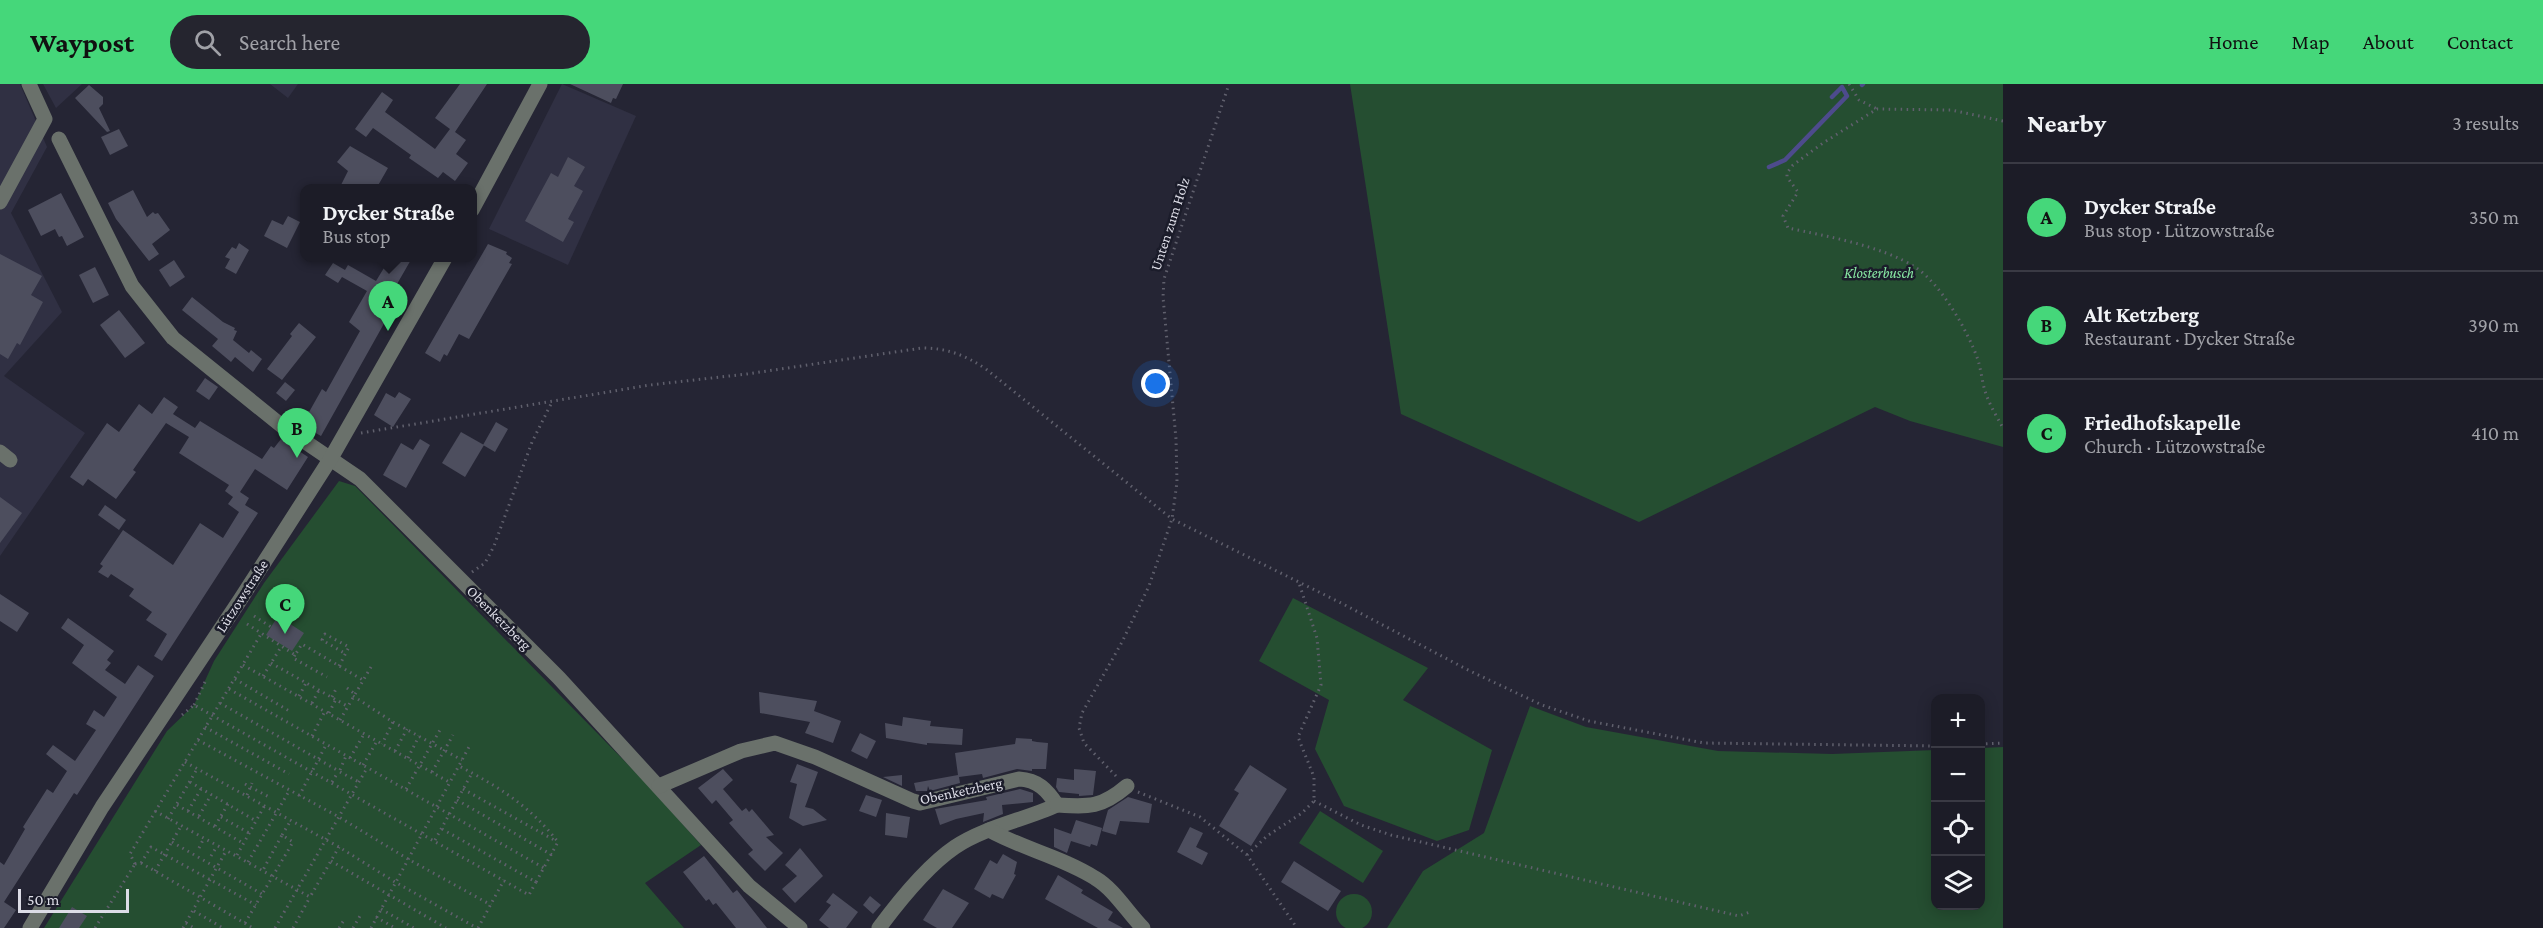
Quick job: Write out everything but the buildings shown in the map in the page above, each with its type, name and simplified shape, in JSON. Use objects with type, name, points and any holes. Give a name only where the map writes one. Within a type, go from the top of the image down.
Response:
[{"type":"street","points":[[0,202],[45,119],[29,84]]},
{"type":"street","points":[[477,201],[540,84]]},
{"type":"street","name":"Obenketzberg","points":[[59,139],[132,286],[173,338],[282,426],[360,479],[559,678],[749,886],[800,928]]},
{"type":"street","name":"Lützowstraße","points":[[30,928],[102,807],[240,600],[348,431],[443,262]]},
{"type":"street","name":"Obenketzberg","points":[[659,786],[741,752],[769,743],[815,757],[913,801],[920,802],[1019,779],[1028,779],[1042,786],[1057,805]]},
{"type":"street","points":[[879,928],[910,890],[954,848],[989,830],[1057,805],[1090,807],[1100,804],[1127,786]]},
{"type":"street","points":[[989,830],[1011,843],[1080,869],[1097,879],[1118,898],[1143,928]]},
{"type":"path","name":"Unten zum Holz","points":[[1127,786],[1093,755],[1080,738],[1079,723],[1089,699],[1122,642],[1149,586],[1172,519],[1177,482],[1176,439],[1163,297],[1164,279],[1229,84]]},
{"type":"path","points":[[1849,84],[1859,100],[1877,109],[1951,110],[2003,120]]},
{"type":"path","points":[[1877,109],[1823,142],[1793,165],[1787,177],[1798,192],[1783,216],[1788,228],[1877,251],[1913,266],[1923,273],[1944,297],[1962,327],[1978,360],[1986,394],[2003,428]]},
{"type":"path","points":[[348,431],[363,434],[650,385],[916,349],[941,348],[965,356],[986,369],[1172,519],[1470,671],[1542,705],[1589,721],[1724,745],[1931,746]]},
{"type":"path","points":[[461,579],[485,563],[494,546],[532,442],[552,402]]},
{"type":"path","points":[[1247,855],[1267,836],[1302,813],[1314,801],[1314,777],[1298,737],[1321,685],[1317,638],[1299,584]]},
{"type":"path","points":[[254,616],[271,627]]},
{"type":"path","points":[[247,624],[295,655]]},
{"type":"path","points":[[135,864],[130,855],[261,634]]},
{"type":"path","points":[[339,666],[349,647],[326,634],[322,640],[345,654]]},
{"type":"path","points":[[327,677],[293,658],[300,643],[363,680]]},
{"type":"path","points":[[263,676],[281,647]]},
{"type":"path","points":[[271,663],[347,706]]},
{"type":"path","points":[[243,665],[449,782]]},
{"type":"path","points":[[340,720],[371,667]]},
{"type":"path","points":[[235,679],[291,712]]},
{"type":"path","points":[[298,696],[306,683]]},
{"type":"path","points":[[312,736],[327,712],[337,687]]},
{"type":"path","points":[[346,688],[393,722],[462,760]]},
{"type":"path","points":[[229,689],[544,868]]},
{"type":"path","points":[[312,703],[319,690]]},
{"type":"path","points":[[220,703],[359,782]]},
{"type":"path","points":[[180,717],[194,705],[529,895],[558,842]]},
{"type":"path","points":[[382,744],[393,722]]},
{"type":"path","points":[[206,727],[289,774]]},
{"type":"path","points":[[395,752],[407,729]]},
{"type":"path","points":[[406,789],[440,730]]},
{"type":"path","points":[[332,782],[363,734]]},
{"type":"path","points":[[432,772],[453,735]]},
{"type":"path","points":[[408,758],[419,736]]},
{"type":"path","points":[[198,740],[339,817],[491,905]]},
{"type":"path","points":[[275,928],[359,782],[377,741]]},
{"type":"path","points":[[1985,744],[2003,743]]},
{"type":"path","points":[[299,796],[326,745]]},
{"type":"path","points":[[370,928],[469,747]]},
{"type":"path","points":[[185,762],[339,847],[395,882],[477,928],[504,880]]},
{"type":"path","points":[[459,766],[518,800],[542,822],[558,842]]},
{"type":"path","points":[[168,819],[197,769]]},
{"type":"path","points":[[435,840],[472,773]]},
{"type":"path","points":[[190,782],[256,821]]},
{"type":"path","points":[[245,784],[252,785],[269,797]]},
{"type":"path","points":[[247,795],[252,785]]},
{"type":"path","points":[[1127,786],[1200,817],[1247,855],[1297,928]]},
{"type":"path","points":[[188,811],[201,789]]},
{"type":"path","points":[[463,789],[558,842]]},
{"type":"path","points":[[248,862],[289,791]]},
{"type":"path","points":[[198,817],[211,795]]},
{"type":"path","points":[[457,800],[552,855]]},
{"type":"path","points":[[1314,801],[1362,825],[1391,835],[1739,916],[1750,912]]},
{"type":"path","points":[[177,804],[243,843]]},
{"type":"path","points":[[215,827],[228,804]]},
{"type":"path","points":[[237,855],[265,806]]},
{"type":"path","points":[[155,811],[310,897]]},
{"type":"path","points":[[221,817],[249,833]]},
{"type":"path","points":[[263,870],[291,820]]},
{"type":"path","points":[[155,871],[182,825]]},
{"type":"path","points":[[442,829],[536,882]]},
{"type":"path","points":[[245,923],[293,842],[282,835]]},
{"type":"path","points":[[199,848],[204,838]]},
{"type":"path","points":[[172,842],[262,894]]},
{"type":"path","points":[[211,856],[218,846]]},
{"type":"path","points":[[141,863],[151,847],[256,905]]},
{"type":"path","points":[[293,928],[339,847]]},
{"type":"path","points":[[183,928],[226,851]]},
{"type":"path","points":[[331,861],[446,928]]},
{"type":"path","points":[[95,928],[135,864],[141,863],[253,928]]},
{"type":"path","points":[[381,909],[414,928]]},
{"type":"path","points":[[194,911],[223,928]]},
{"type":"path","points":[[354,928],[360,916]]},
{"type":"path","points":[[376,917],[395,928]]},
{"type":"path","points":[[339,928],[344,920]]},
{"type":"path","points":[[186,923],[194,928]]},
{"type":"shaded area","points":[[0,84],[20,84],[47,147],[11,213],[62,312],[4,376],[85,433],[0,556]]},
{"type":"shaded area","points":[[43,84],[82,84],[56,108]]},
{"type":"shaded area","points":[[270,84],[298,84],[288,98]]},
{"type":"shaded area","points":[[562,84],[636,116],[568,265],[489,229]]},
{"type":"green space","name":"Klosterbusch","points":[[1350,84],[2003,84],[2003,447],[1910,421],[1875,407],[1639,522],[1401,414]]},
{"type":"green space","points":[[339,481],[355,486],[649,786],[701,845],[645,883],[684,928],[44,928],[167,731],[194,705],[214,661],[264,583]]},
{"type":"green space","points":[[1293,598],[1428,668],[1403,700],[1492,750],[1469,830],[1437,841],[1344,806],[1315,749],[1329,700],[1259,661]]},
{"type":"green space","points":[[1530,706],[1586,727],[1718,751],[1832,754],[1931,750],[1931,910],[1985,910],[1985,748],[2003,747],[2003,928],[1387,928],[1423,871],[1484,833]]},
{"type":"green space","points":[[1320,811],[1383,851],[1363,883],[1299,843]]},
{"type":"green space","points":[[1354,894],[1361,896],[1370,905],[1372,912],[1370,919],[1361,928],[1347,928],[1338,919],[1336,912],[1338,905],[1347,896]]},
{"type":"waterway","points":[[1769,167],[1785,160],[1847,96],[1842,87],[1832,97]]},
{"type":"place","name":"Dycker Straße","points":[[388,331]]},
{"type":"place","name":"Alt Ketzberg","points":[[297,458]]},
{"type":"place","name":"Friedhofskapelle","points":[[285,634]]}]
